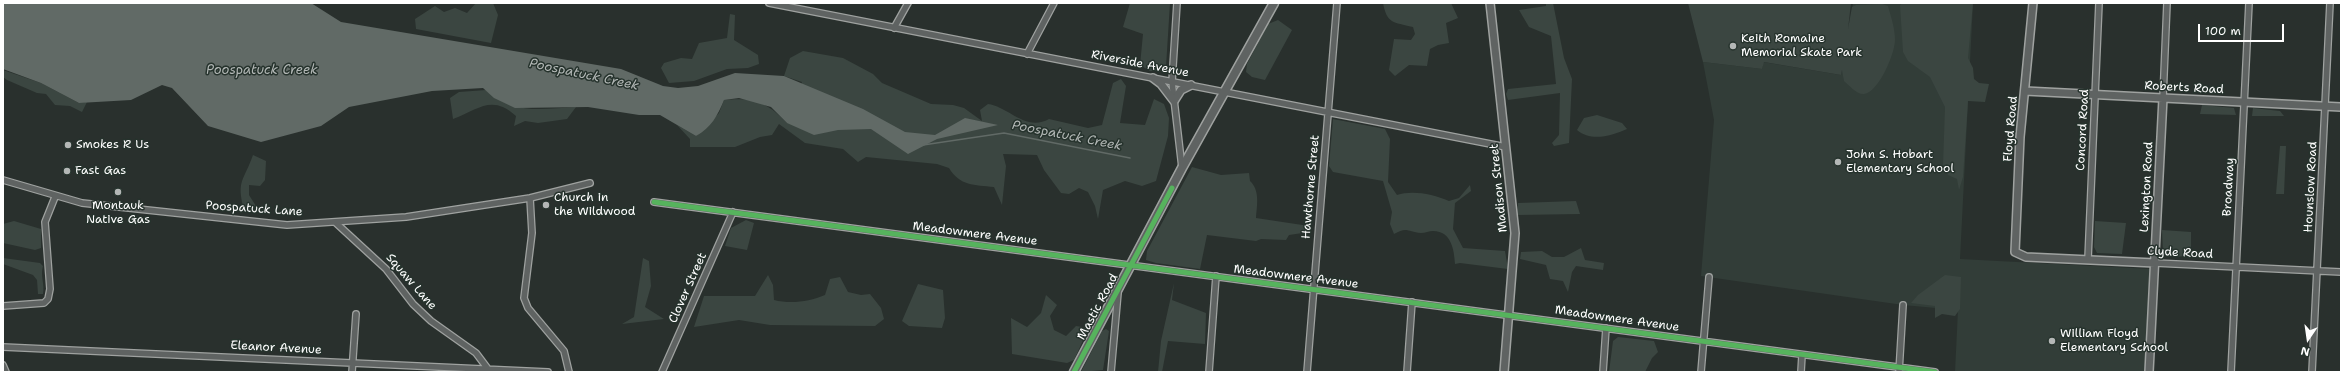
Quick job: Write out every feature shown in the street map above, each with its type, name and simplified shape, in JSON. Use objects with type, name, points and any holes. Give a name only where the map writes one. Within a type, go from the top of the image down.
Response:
[{"type":"main road","name":"Mastic Road","points":[[1074,372],[1182,168],[1274,3]]},
{"type":"street","name":"Riverside Avenue","points":[[769,3],[1506,147]]},
{"type":"street","points":[[894,28],[908,3]]},
{"type":"street","points":[[1027,54],[1054,3]]},
{"type":"street","points":[[1177,3],[1172,82],[1182,168]]},
{"type":"street","name":"Hawthorne Street","points":[[1307,372],[1337,3]]},
{"type":"street","name":"Madison Street","points":[[1490,3],[1515,233],[1504,372]]},
{"type":"street","name":"Floyd Road","points":[[2019,255],[2015,252],[2014,245],[2020,137],[2033,3]]},
{"type":"street","name":"Concord Road","points":[[2088,259],[2099,3]]},
{"type":"street","name":"Lexington Road","points":[[2149,372],[2167,3]]},
{"type":"street","name":"Broadway","points":[[2231,372],[2248,3]]},
{"type":"street","name":"Hounslow Road","points":[[2312,372],[2330,3]]},
{"type":"street","points":[[1153,78],[1161,84],[1174,100]]},
{"type":"street","points":[[1174,100],[1181,90],[1191,85]]},
{"type":"street","name":"Roberts Road","points":[[2025,91],[2341,107]]},
{"type":"street","name":"Poospatuck Lane","points":[[3,180],[82,204],[287,225],[406,218],[530,198],[590,183]]},
{"type":"street","points":[[3,306],[44,303],[48,299],[50,289],[45,222],[55,197]]},
{"type":"street","points":[[530,198],[532,233],[524,298],[528,308],[564,351],[569,372]]},
{"type":"street","name":"Meadowmere Avenue","points":[[654,202],[1132,264],[1704,341],[1899,370],[1935,372]]},
{"type":"street","name":"Clover Street","points":[[662,372],[733,212]]},
{"type":"street","name":"Squaw Lane","points":[[336,223],[386,269],[413,304],[431,321],[476,353],[488,370]]},
{"type":"street","name":"Clyde Road","points":[[2019,255],[2341,272]]},
{"type":"street","points":[[1209,372],[1216,276]]},
{"type":"street","points":[[1701,372],[1709,277]]},
{"type":"street","points":[[1110,372],[1118,290]]},
{"type":"street","points":[[1407,372],[1412,302]]},
{"type":"street","points":[[1899,370],[1903,306]]},
{"type":"street","points":[[352,372],[356,314]]},
{"type":"street","points":[[1603,372],[1606,328]]},
{"type":"street","name":"Eleanor Avenue","points":[[3,347],[548,372]]},
{"type":"street","points":[[1801,372],[1802,355]]},
{"type":"street","points":[[3,365],[6,372]]},
{"type":"shaded area","points":[[476,3],[493,3],[498,15],[491,43],[416,29],[415,19],[435,6],[444,12],[455,8],[467,13]]},
{"type":"shaded area","points":[[1130,3],[1170,3],[1166,67],[1161,71],[1150,71],[1140,65],[1143,34],[1123,27]]},
{"type":"shaded area","points":[[1383,3],[1451,3],[1458,18],[1446,23],[1449,43],[1438,45],[1430,49],[1427,66],[1409,65],[1395,76],[1389,70],[1394,39],[1411,40],[1415,34],[1413,27],[1396,23],[1389,19]]},
{"type":"shaded area","points":[[1546,3],[1553,3],[1564,58],[1572,79],[1569,143],[1554,146],[1552,143],[1559,135],[1560,93],[1508,100],[1506,94],[1508,89],[1556,84],[1551,36],[1529,27],[1519,10],[1546,6]]},
{"type":"shaded area","points":[[1688,3],[1851,3],[1848,29],[1852,7],[1856,5],[1882,4],[1888,6],[1893,23],[1895,40],[1894,46],[1885,71],[1875,87],[1870,92],[1864,94],[1856,91],[1844,81],[1842,70],[1841,75],[1764,62],[1762,69],[1703,62]]},
{"type":"shaded area","name":"John S. Hobart Elementary School","points":[[1853,3],[1973,3],[1960,259],[2151,269],[2145,372],[1955,372],[1958,310],[1903,305],[1701,276],[1714,120],[1703,62],[1762,69],[1763,62],[1841,75]]},
{"type":"shaded area","points":[[1903,3],[1973,3],[1968,58],[1973,68],[1974,79],[1979,83],[1989,84],[1985,102],[1968,101],[1963,177],[1959,190],[1957,179],[1948,175],[1943,165],[1945,107],[1930,77],[1908,61],[1903,52],[1900,5]]},
{"type":"shaded area","points":[[730,14],[735,15],[734,40],[758,55],[759,64],[748,68],[727,69],[694,81],[669,83],[661,68],[664,63],[681,58],[692,59],[699,43],[727,38]]},
{"type":"shaded area","points":[[1278,20],[1292,30],[1265,80],[1252,77],[1246,72],[1247,64],[1268,24]]},
{"type":"shaded area","points":[[803,51],[843,58],[873,74],[882,83],[931,104],[953,105],[964,108],[982,121],[980,110],[988,104],[1003,109],[1025,121],[1033,123],[1049,119],[1088,128],[1102,125],[1113,83],[1121,79],[1126,86],[1120,123],[1145,125],[1154,99],[1164,104],[1169,118],[1168,136],[1156,181],[1142,186],[1125,181],[1103,190],[1098,219],[1095,206],[1088,192],[1079,188],[1069,194],[1061,193],[1044,170],[1037,155],[1003,154],[1006,166],[1002,205],[994,187],[968,184],[953,174],[949,168],[937,164],[866,157],[858,162],[843,149],[805,143],[779,124],[772,135],[760,137],[735,147],[690,147],[690,139],[677,125],[696,136],[719,113],[724,100],[744,99],[759,102],[773,110],[787,123],[802,82],[784,76],[790,58]]},
{"type":"shaded area","points":[[3,70],[41,83],[79,103],[87,102],[82,112],[70,106],[55,105],[46,94],[37,93],[7,80],[3,77]]},
{"type":"shaded area","points":[[486,90],[496,98],[507,103],[528,109],[576,107],[567,119],[538,123],[525,121],[514,126],[516,116],[507,109],[492,105],[478,108],[453,119],[450,98],[459,92]]},
{"type":"shaded area","points":[[2202,105],[2234,108],[2236,115],[2200,114]]},
{"type":"shaded area","points":[[2253,108],[2280,111],[2284,116],[2252,116]]},
{"type":"shaded area","points":[[1597,115],[1622,123],[1627,129],[1601,137],[1588,136],[1577,130],[1584,118]]},
{"type":"shaded area","points":[[1333,119],[1385,129],[1390,139],[1388,182],[1397,195],[1416,193],[1436,196],[1449,201],[1459,198],[1470,185],[1471,191],[1455,203],[1453,229],[1463,248],[1505,251],[1508,269],[1460,263],[1455,264],[1451,243],[1444,234],[1439,232],[1432,231],[1421,233],[1402,230],[1394,234],[1390,224],[1392,212],[1383,181],[1333,172],[1329,166]]},
{"type":"shaded area","points":[[2280,146],[2286,146],[2284,194],[2276,194]]},
{"type":"shaded area","points":[[253,155],[266,161],[265,180],[260,186],[249,185],[249,195],[256,206],[249,210],[244,210],[241,186]]},
{"type":"shaded area","points":[[1192,167],[1221,175],[1249,173],[1250,181],[1257,193],[1256,218],[1309,226],[1309,232],[1289,235],[1286,240],[1261,239],[1256,241],[1207,235],[1200,269],[1156,263],[1146,260],[1147,251]]},
{"type":"shaded area","points":[[1576,201],[1580,214],[1517,215],[1518,203]]},
{"type":"shaded area","points":[[746,220],[754,223],[747,250],[725,246],[731,228]]},
{"type":"shaded area","points":[[14,221],[41,229],[41,248],[35,250],[3,243],[3,224]]},
{"type":"shaded area","points":[[2095,221],[2126,223],[2122,254],[2097,253],[2094,247]]},
{"type":"shaded area","points":[[2162,230],[2191,232],[2191,256],[2167,257],[2163,254]]},
{"type":"shaded area","points":[[1581,248],[1585,260],[1604,263],[1603,270],[1576,266],[1572,272],[1568,292],[1563,281],[1550,279],[1546,265],[1520,259],[1521,252],[1542,251],[1552,257],[1564,257]]},
{"type":"shaded area","points":[[3,258],[40,263],[43,266],[43,294],[38,294],[37,280],[33,275],[3,264]]},
{"type":"shaded area","points":[[643,258],[649,261],[651,286],[645,307],[664,319],[622,324],[634,317]]},
{"type":"shaded area","points":[[768,275],[773,285],[774,300],[786,302],[806,301],[825,295],[830,279],[840,277],[848,292],[861,295],[870,294],[881,308],[884,319],[875,326],[770,325],[739,320],[694,327],[704,296],[755,296]]},
{"type":"shaded area","points":[[1945,275],[1961,277],[1960,309],[1955,316],[1942,314],[1935,318],[1935,306],[1911,303],[1918,295]]},
{"type":"shaded area","points":[[1174,283],[1172,300],[1206,313],[1205,344],[1168,341],[1162,372],[1158,372],[1161,341]]},
{"type":"shaded area","points":[[918,284],[943,290],[945,318],[942,328],[909,326],[902,321]]},
{"type":"shaded area","points":[[1046,295],[1057,305],[1050,316],[1054,330],[1066,336],[1076,326],[1082,327],[1085,336],[1074,360],[1067,363],[1012,354],[1011,318],[1027,327],[1041,313]]},
{"type":"shaded area","points":[[1106,329],[1109,331],[1103,370],[1081,372],[1102,331]]},
{"type":"shaded area","points":[[1618,337],[1654,341],[1658,352],[1652,358],[1645,372],[1609,372],[1613,341]]},
{"type":"water","name":"Poospatuck Creek","points":[[3,3],[311,3],[341,22],[621,69],[663,86],[678,88],[698,86],[735,73],[784,76],[863,109],[905,132],[935,135],[965,118],[998,125],[937,139],[908,154],[871,129],[838,130],[814,135],[787,123],[771,107],[739,98],[724,100],[710,125],[696,136],[660,115],[639,115],[588,107],[515,108],[494,98],[483,88],[432,91],[349,107],[321,126],[261,142],[208,126],[172,88],[162,85],[131,100],[79,103],[41,83],[3,69]]},
{"type":"waterway","name":"Poospatuck Creek","points":[[923,145],[1004,133],[1130,158]]},
{"type":"cycle path","points":[[1074,372],[1172,188]]},
{"type":"cycle path","points":[[654,202],[1935,372]]},
{"type":"place","name":"Keith Romaine Memorial Skate Park","points":[[1733,46]]},
{"type":"place","name":"Smokes R Us","points":[[68,145]]},
{"type":"place","name":"John S. Hobart Elementary School","points":[[1838,162]]},
{"type":"place","name":"Fast Gas","points":[[67,171]]},
{"type":"place","name":"Montauk Native Gas","points":[[118,192]]},
{"type":"place","name":"Church in the Wildwood","points":[[546,205]]},
{"type":"place","name":"William Floyd Elementary School","points":[[2052,341]]}]
